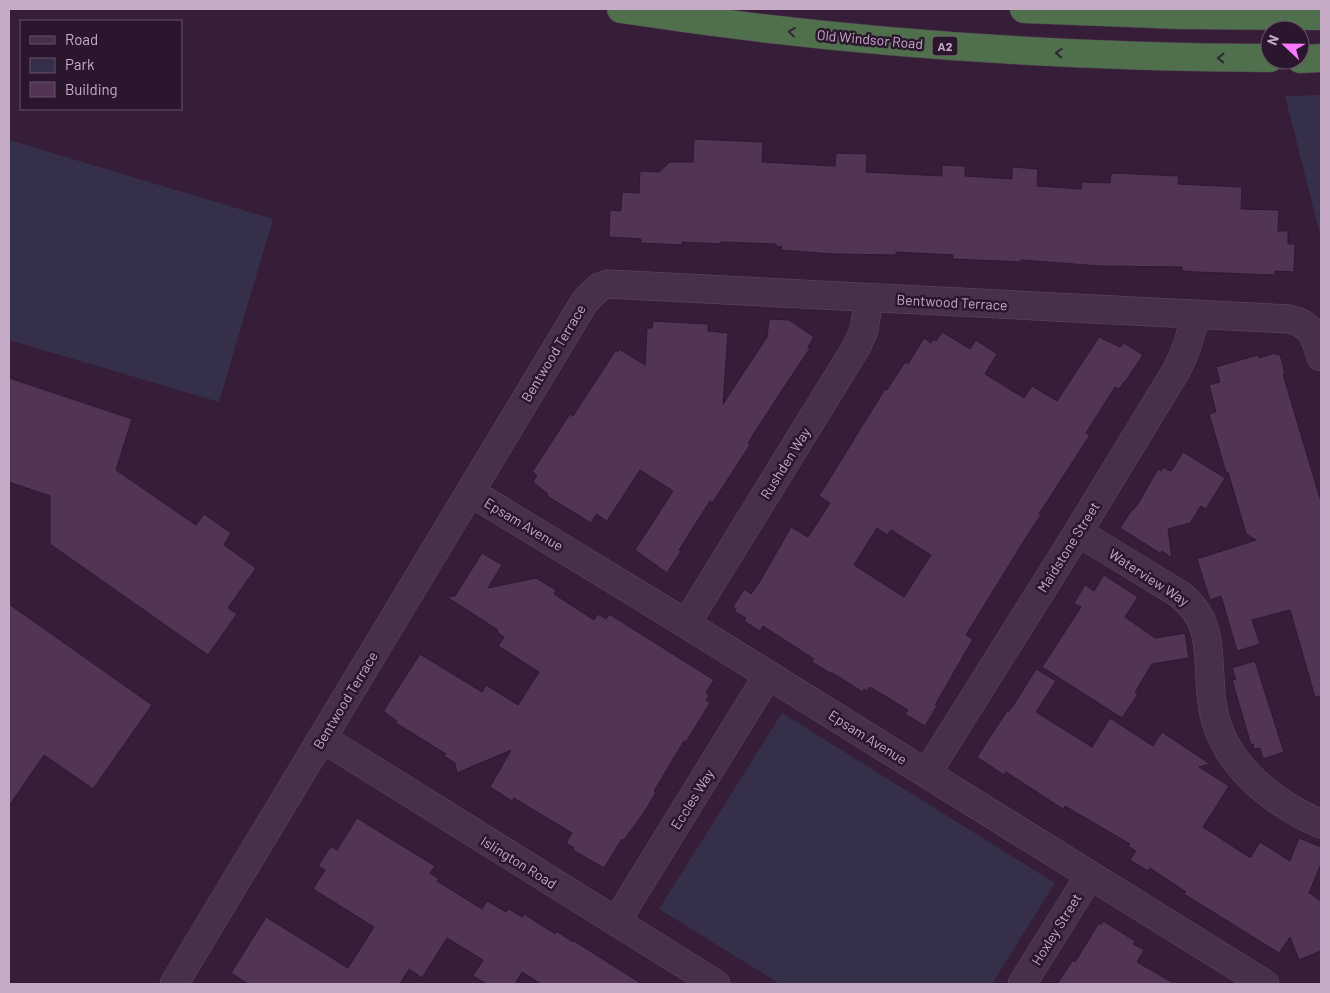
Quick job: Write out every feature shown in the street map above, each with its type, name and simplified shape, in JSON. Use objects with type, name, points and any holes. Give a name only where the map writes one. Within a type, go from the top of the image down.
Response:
[{"type":"highway","name":"Old Windsor Road","points":[[621,9],[818,35],[952,47],[1150,57],[1260,58]]},
{"type":"highway","points":[[1024,9],[1180,16],[1321,16]]},
{"type":"street","name":"Bentwood Terrace","points":[[174,984],[584,300],[599,287],[608,284],[1297,320],[1311,330],[1321,358]]},
{"type":"street","name":"Rushden Way","points":[[686,624],[857,346],[864,330],[869,298]]},
{"type":"street","name":"Maidstone Street","points":[[926,773],[1176,372],[1186,353],[1192,334],[1195,314]]},
{"type":"street","name":"Epsam Avenue","points":[[470,492],[1265,984]]},
{"type":"street","name":"Waterview Way","points":[[1078,532],[1188,600],[1203,621],[1207,636],[1212,704],[1225,743],[1248,777],[1289,807],[1321,824]]},
{"type":"street","name":"Eccles Way","points":[[616,922],[768,675]]},
{"type":"street","name":"Islington Road","points":[[322,738],[716,984]]},
{"type":"street","name":"Hoxley Street","points":[[1022,984],[1090,875]]},
{"type":"green space","points":[[1321,95],[1321,238],[1285,96]]},
{"type":"green space","points":[[9,140],[273,219],[219,402],[9,340]]},
{"type":"green space","points":[[782,713],[1055,883],[992,984],[780,984],[659,909]]},
{"type":"building","points":[[694,139],[763,142],[762,162],[835,166],[836,153],[867,154],[866,172],[942,176],[942,165],[965,166],[965,176],[1012,179],[1012,167],[1038,169],[1037,186],[1081,189],[1082,182],[1110,183],[1111,173],[1179,176],[1178,184],[1242,187],[1241,209],[1279,210],[1278,231],[1288,231],[1288,244],[1295,244],[1294,272],[1275,271],[1275,275],[1195,272],[1182,271],[1182,267],[1101,266],[1021,260],[1021,262],[953,259],[953,255],[896,252],[896,255],[833,254],[781,250],[782,247],[776,246],[776,244],[682,242],[682,245],[641,243],[641,239],[609,237],[610,210],[621,211],[622,192],[639,193],[640,171],[659,172],[670,162],[693,162]]},
{"type":"building","points":[[769,319],[789,320],[814,337],[808,347],[810,348],[754,433],[748,444],[750,445],[713,502],[710,501],[667,573],[635,550],[673,491],[640,470],[607,521],[596,514],[591,523],[547,496],[548,494],[533,482],[537,475],[532,472],[570,414],[573,416],[616,350],[618,352],[619,349],[645,365],[647,328],[652,328],[653,321],[708,324],[708,331],[728,333],[723,404],[767,337]]},
{"type":"building","points":[[942,332],[970,349],[976,340],[997,354],[985,374],[1024,398],[1032,386],[1057,401],[1099,337],[1120,347],[1124,343],[1143,355],[1119,389],[1115,387],[1086,433],[1090,435],[1039,514],[1041,515],[966,635],[973,639],[925,726],[905,714],[908,710],[870,687],[867,691],[864,689],[863,692],[812,662],[814,659],[763,626],[760,631],[744,621],[746,618],[734,611],[736,609],[733,607],[744,589],[751,594],[759,583],[791,527],[808,537],[830,503],[819,496],[885,389],[887,390],[905,362],[908,364],[924,338],[931,343],[933,339],[936,341]],"holes":[[[877,528],[887,535],[891,530],[931,555],[904,597],[854,565]]]},
{"type":"building","points":[[1275,353],[1276,355],[1280,354],[1285,374],[1283,374],[1321,502],[1321,696],[1315,697],[1290,610],[1252,620],[1260,644],[1237,651],[1221,596],[1210,600],[1197,559],[1256,540],[1246,534],[1228,472],[1227,476],[1209,414],[1216,412],[1209,385],[1220,382],[1216,367],[1258,355],[1259,358]]},
{"type":"building","points":[[9,378],[132,419],[116,470],[196,525],[204,514],[231,533],[224,545],[256,568],[228,608],[237,614],[208,655],[50,544],[50,496],[9,482]]},
{"type":"building","points":[[1183,452],[1225,478],[1206,509],[1201,506],[1190,523],[1168,529],[1172,558],[1162,551],[1160,553],[1120,528],[1138,504],[1158,469],[1161,471],[1163,467],[1170,471],[1172,470]]},
{"type":"building","points":[[482,553],[502,565],[488,588],[536,578],[556,590],[554,594],[594,620],[598,614],[606,619],[609,614],[714,680],[706,693],[709,695],[706,700],[710,703],[686,742],[684,741],[654,791],[656,792],[645,811],[624,840],[622,839],[604,868],[573,850],[574,848],[566,843],[572,833],[514,798],[512,801],[490,787],[511,750],[457,773],[455,763],[444,756],[446,754],[396,723],[397,721],[384,712],[420,654],[482,692],[486,685],[518,705],[539,672],[498,646],[504,637],[497,632],[498,630],[447,597],[455,596]]},
{"type":"building","points":[[1104,575],[1138,597],[1125,617],[1155,638],[1185,633],[1189,658],[1152,664],[1135,692],[1138,694],[1122,718],[1042,667],[1081,607],[1074,603],[1085,585],[1094,591]]},
{"type":"building","points":[[9,604],[152,705],[93,789],[44,755],[9,806]]},
{"type":"building","points":[[1255,661],[1284,752],[1263,759],[1260,748],[1254,749],[1253,744],[1251,745],[1232,680],[1236,679],[1232,668]]},
{"type":"building","points":[[1036,669],[1056,681],[1036,712],[1092,747],[1110,718],[1153,746],[1162,732],[1210,764],[1199,767],[1229,786],[1203,827],[1249,857],[1251,857],[1260,842],[1290,861],[1299,838],[1321,847],[1321,864],[1309,893],[1321,901],[1321,951],[1299,960],[1290,937],[1279,953],[1184,894],[1186,892],[1150,868],[1148,871],[1130,860],[1136,851],[1128,846],[1130,844],[1065,806],[1063,809],[1006,772],[1004,775],[977,757]]},
{"type":"building","points":[[357,818],[435,866],[430,873],[439,879],[437,881],[482,909],[487,901],[506,912],[509,909],[522,917],[524,914],[555,934],[556,931],[574,941],[642,984],[541,984],[522,972],[515,984],[487,984],[473,976],[483,960],[447,938],[422,978],[409,969],[400,984],[248,984],[231,973],[266,917],[348,968],[374,927],[313,889],[325,870],[318,866],[331,846],[337,850]]},
{"type":"building","points":[[1103,921],[1135,941],[1133,944],[1144,950],[1137,962],[1175,984],[1057,984],[1073,960],[1075,962],[1099,923],[1101,925]]}]
